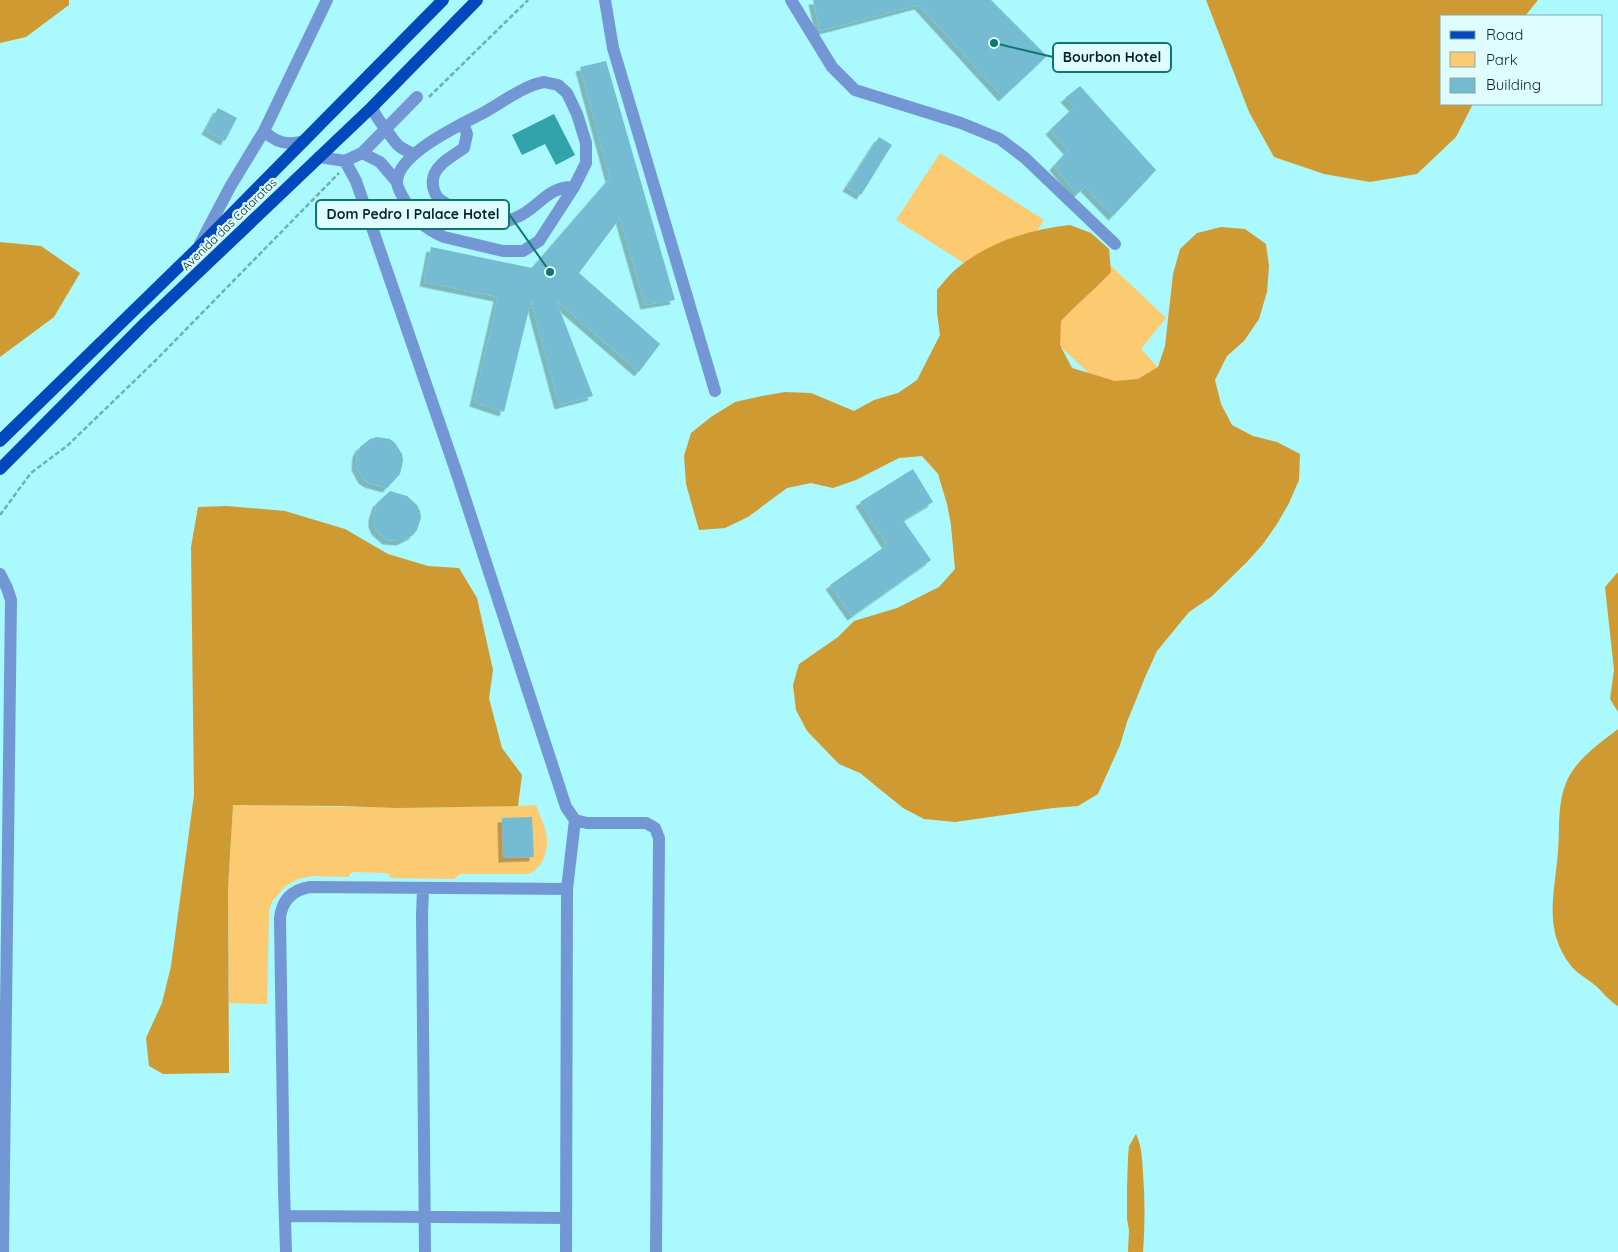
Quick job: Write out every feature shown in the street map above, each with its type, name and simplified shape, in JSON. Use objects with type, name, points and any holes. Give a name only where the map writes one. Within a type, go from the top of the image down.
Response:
[{"type":"main road","name":"Avenida das Cataratas","points":[[0,441],[198,247],[443,0]]},
{"type":"main road","name":"Avenida das Cataratas","points":[[0,469],[145,323],[372,108],[477,0]]},
{"type":"street","points":[[198,247],[230,187],[264,131],[327,0]]},
{"type":"street","points":[[605,0],[612,48],[715,391]]},
{"type":"street","points":[[791,0],[832,67],[855,90],[961,123],[1000,140],[1025,158],[1115,244]]},
{"type":"street","points":[[362,154],[380,162],[397,182],[399,190],[414,217],[426,227],[444,236],[509,252],[523,251],[538,242],[584,169],[587,150],[577,114],[567,93],[558,85],[544,82],[537,83],[414,154],[405,165],[397,182]]},
{"type":"street","points":[[348,167],[421,99]]},
{"type":"street","points":[[372,108],[396,144],[414,154]]},
{"type":"street","points":[[463,124],[467,134],[464,148],[438,167],[433,176],[433,187],[438,198],[481,223],[505,222],[516,218],[526,213],[550,192],[565,187],[574,187]]},
{"type":"street","points":[[264,131],[282,143],[289,144],[304,141]]},
{"type":"street","points":[[319,157],[348,167],[356,181],[458,477],[560,790],[566,806],[575,820],[567,889],[566,1252]]},
{"type":"street","points":[[0,574],[11,600],[3,1252]]},
{"type":"street","points":[[575,820],[587,823],[646,823],[655,828],[659,838],[656,1252]]},
{"type":"street","points":[[286,1252],[280,918],[284,902],[295,891],[310,887],[567,889]]},
{"type":"street","points":[[423,888],[425,1252]]},
{"type":"street","points":[[285,1216],[565,1218]]},
{"type":"path","points":[[421,99],[528,0]]},
{"type":"path","points":[[0,515],[31,473],[67,446],[156,360],[338,174],[348,167]]},
{"type":"green space","points":[[940,153],[1044,220],[1002,287],[896,220]]},
{"type":"green space","points":[[1109,264],[1166,318],[1141,349],[1175,386],[1142,423],[1048,335]]},
{"type":"green space","points":[[233,805],[422,807],[536,805],[546,832],[547,845],[545,856],[540,865],[528,874],[460,874],[454,879],[391,878],[387,873],[352,872],[348,877],[312,876],[298,879],[284,887],[272,902],[269,911],[267,1004],[229,1003],[228,889]]},
{"type":"shaded area","points":[[0,0],[69,0],[69,5],[26,37],[0,43]]},
{"type":"shaded area","points":[[1206,0],[1538,0],[1526,15],[1440,15],[1440,105],[1472,105],[1456,137],[1417,174],[1370,182],[1324,174],[1274,157],[1249,112]]},
{"type":"shaded area","points":[[1070,225],[1091,233],[1109,249],[1111,272],[1061,321],[1060,345],[1072,368],[1115,381],[1138,379],[1158,367],[1165,346],[1173,274],[1180,249],[1197,233],[1221,227],[1245,229],[1266,244],[1269,266],[1267,292],[1259,319],[1244,341],[1227,356],[1215,380],[1221,404],[1232,425],[1253,436],[1277,442],[1300,454],[1299,480],[1289,503],[1263,544],[1211,597],[1189,612],[1157,651],[1127,722],[1120,745],[1098,794],[1078,806],[955,822],[924,819],[903,808],[860,773],[839,764],[807,731],[796,710],[793,685],[799,664],[838,637],[854,621],[897,608],[939,587],[955,569],[951,525],[938,474],[922,456],[899,458],[856,480],[833,488],[811,483],[787,488],[748,517],[725,528],[699,530],[686,484],[684,456],[691,433],[711,417],[735,402],[785,392],[811,393],[854,411],[874,400],[898,393],[917,380],[940,335],[937,313],[937,290],[952,272],[980,252],[1009,239],[1040,230]]},
{"type":"shaded area","points":[[0,242],[41,246],[80,273],[54,317],[0,357]]},
{"type":"shaded area","points":[[227,506],[285,511],[345,529],[388,554],[428,566],[459,568],[477,598],[493,670],[489,698],[502,748],[522,775],[518,806],[398,808],[233,805],[228,889],[229,1073],[163,1074],[149,1066],[146,1038],[162,1003],[171,966],[194,795],[191,547],[198,507]]},
{"type":"shaded area","points":[[1618,572],[1618,712],[1610,699],[1614,670],[1605,587]]},
{"type":"shaded area","points":[[1618,729],[1618,1006],[1577,972],[1563,953],[1554,925],[1553,896],[1560,808],[1566,783],[1581,760]]},
{"type":"shaded area","points":[[1136,1134],[1141,1153],[1144,1183],[1143,1252],[1128,1252],[1128,1157],[1129,1146]]},
{"type":"water","points":[[554,114],[575,155],[556,165],[545,144],[522,155],[512,135]]},
{"type":"building","points":[[813,0],[991,0],[1047,56],[1003,97],[919,5],[820,31]]},
{"type":"building","points":[[606,61],[675,300],[645,305],[620,218],[579,273],[660,344],[639,372],[556,300],[593,396],[559,405],[531,301],[504,412],[474,402],[498,297],[424,282],[431,247],[532,268],[610,178],[580,67]]},
{"type":"building","points":[[1080,86],[1156,170],[1113,216],[1085,187],[1077,194],[1054,166],[1068,150],[1050,130],[1074,107],[1065,98]]},
{"type":"building","points":[[218,108],[237,118],[225,141],[206,130]]},
{"type":"building","points":[[879,137],[892,145],[861,195],[847,187]]},
{"type":"building","points":[[377,437],[390,439],[402,454],[403,461],[400,474],[387,488],[369,483],[363,479],[356,466],[357,453],[360,447],[370,439]]},
{"type":"building","points":[[913,469],[933,502],[903,520],[931,560],[852,616],[830,585],[887,545],[860,502]]},
{"type":"building","points":[[390,491],[407,496],[417,505],[420,511],[421,518],[417,530],[413,535],[401,541],[387,540],[376,530],[373,523],[377,503]]},
{"type":"building","points":[[532,817],[534,857],[503,858],[502,818]]},
{"type":"place","name":"Bourbon Hotel","points":[[994,43]]},
{"type":"place","name":"Dom Pedro I Palace Hotel","points":[[550,272]]}]
